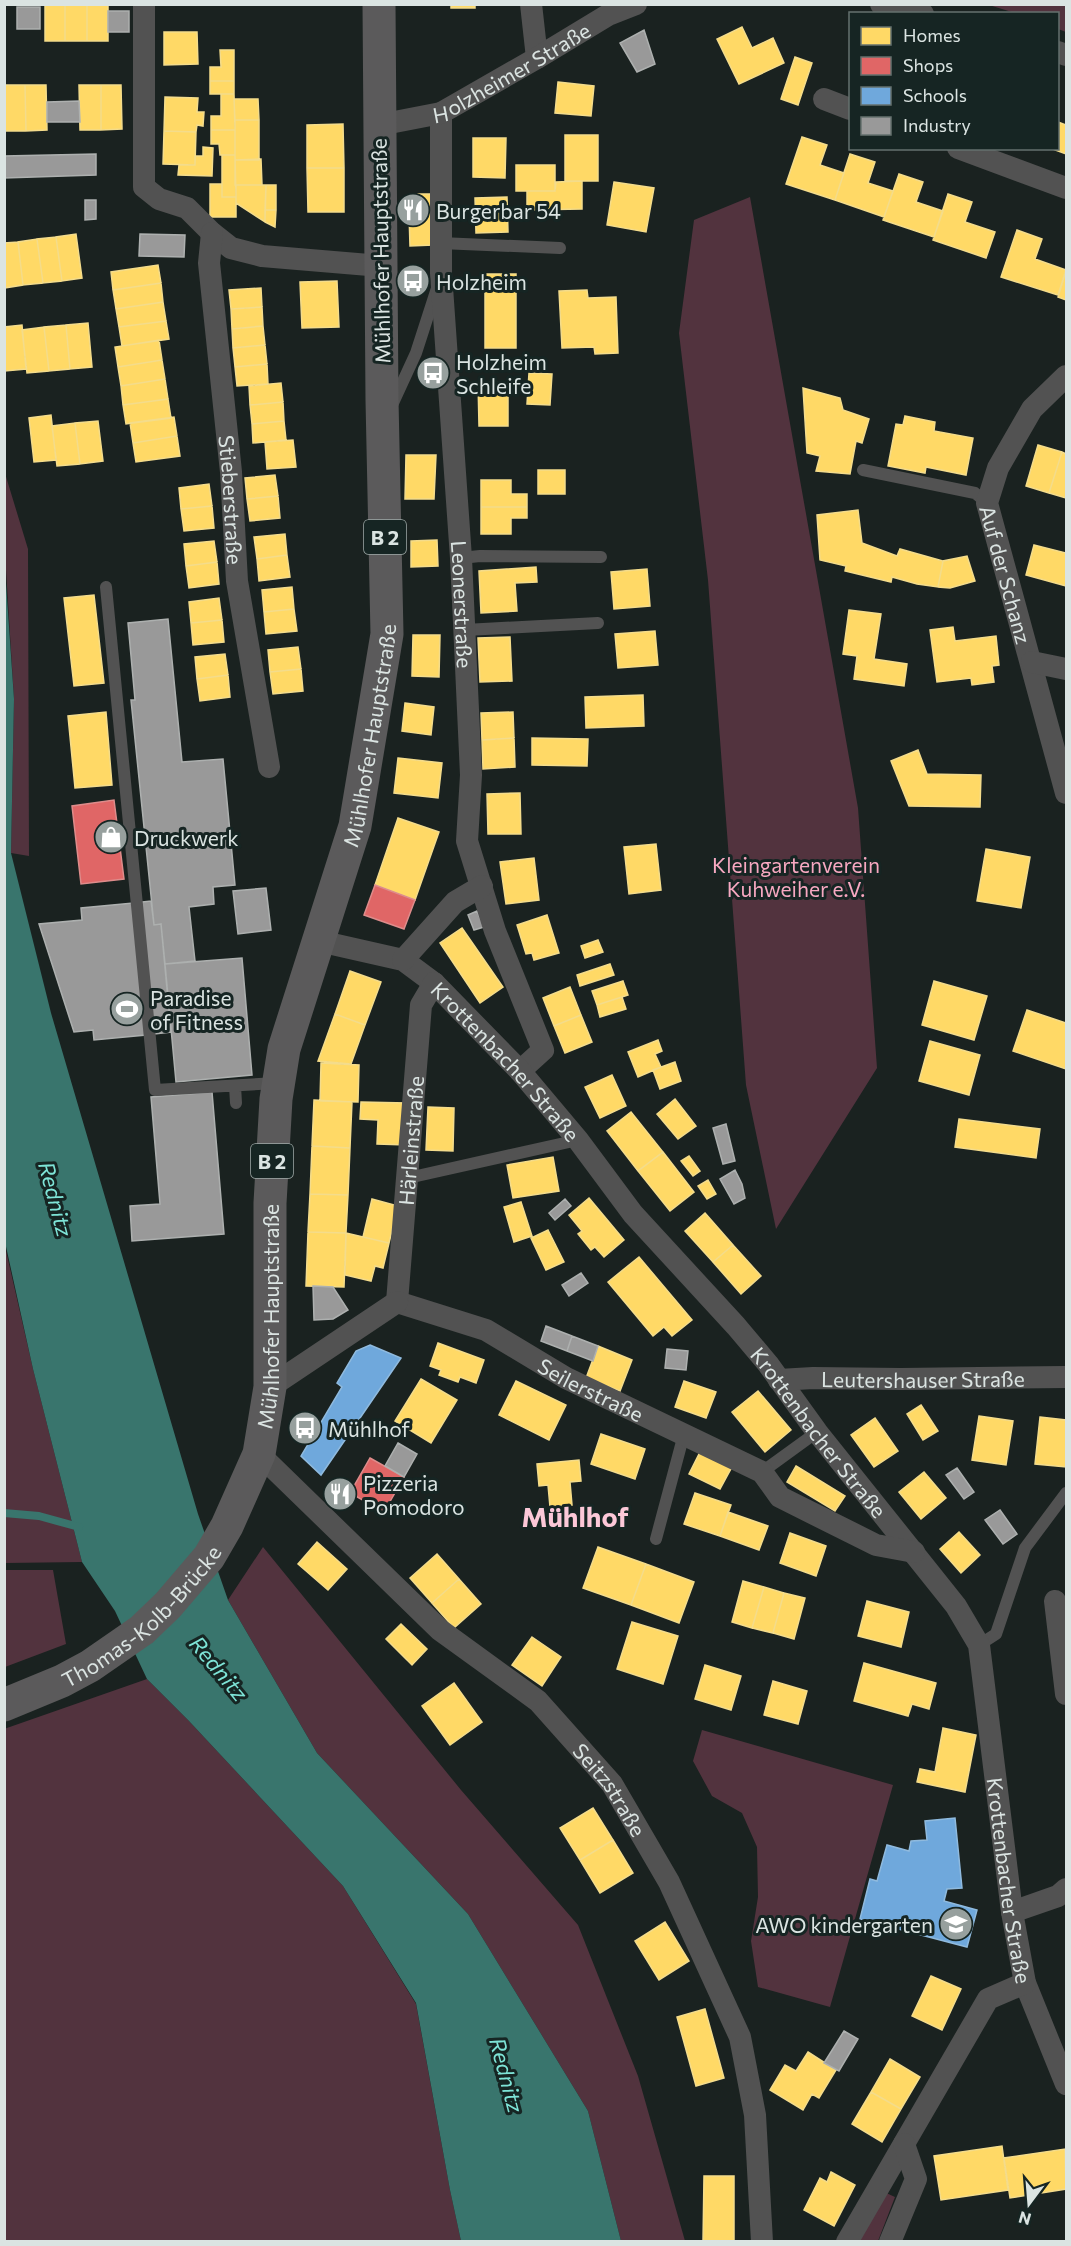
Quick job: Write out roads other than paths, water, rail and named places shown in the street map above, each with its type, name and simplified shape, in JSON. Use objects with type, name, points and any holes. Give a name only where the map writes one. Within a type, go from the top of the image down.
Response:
[{"type":"main road","name":"Mühlhofer Hauptstraße","points":[[259,1454],[270,1387],[270,1203],[276,1099],[284,1049],[355,826],[387,634],[379,4]]},
{"type":"main road","name":"Thomas-Kolb-Brücke","points":[[4,1705],[62,1681],[90,1666],[142,1630],[168,1605],[209,1557],[228,1526],[259,1454]]},
{"type":"street","points":[[144,4],[144,187],[159,198],[187,208],[231,248],[262,256],[381,266]]},
{"type":"street","points":[[531,4],[537,58]]},
{"type":"street","name":"Holzheimer Straße","points":[[379,125],[441,113],[608,15],[636,4]]},
{"type":"street","points":[[881,4],[915,12]]},
{"type":"street","points":[[824,99],[849,109]]},
{"type":"street","name":"Leonerstraße","points":[[441,113],[441,273],[461,558],[471,775],[467,841],[495,931],[543,1050],[520,1071]]},
{"type":"street","points":[[963,150],[1066,188]]},
{"type":"street","name":"Stieberstraße","points":[[212,233],[209,263],[231,472],[237,581],[269,767]]},
{"type":"street","name":"Auf der Schanz","points":[[1066,376],[1032,409],[998,468],[987,503],[1066,794]]},
{"type":"street","points":[[1032,662],[1066,669]]},
{"type":"street","points":[[403,960],[456,902],[482,886]]},
{"type":"street","name":"Krottenbacher Straße","points":[[319,941],[403,960],[434,983],[520,1071],[578,1140],[633,1214],[736,1326],[956,1606],[979,1645],[1012,1912],[1025,1983],[1066,2084]]},
{"type":"street","name":"Härleinstraße","points":[[397,1302],[421,1005],[434,983]]},
{"type":"street","points":[[270,1387],[397,1302]]},
{"type":"street","name":"Seilerstraße","points":[[397,1302],[486,1330],[566,1378],[762,1472],[780,1497],[876,1545],[914,1552]]},
{"type":"street","name":"Leutershauser Straße","points":[[779,1380],[813,1377],[901,1379],[1066,1377]]},
{"type":"street","name":"Seitzstraße","points":[[259,1454],[440,1630],[538,1701],[612,1784],[669,1882],[740,2037],[755,2115],[762,2241]]},
{"type":"street","points":[[1055,1600],[1066,1694]]},
{"type":"street","points":[[1012,1912],[1058,1896],[1066,1889]]},
{"type":"street","points":[[847,2241],[988,1999],[1025,1983]]},
{"type":"street","points":[[891,2241],[916,2179],[904,2144]]},
{"type":"lane","points":[[440,243],[560,248]]},
{"type":"lane","points":[[383,423],[416,353],[441,273]]},
{"type":"lane","points":[[863,470],[975,493],[987,503]]},
{"type":"lane","points":[[461,558],[480,556],[601,557]]},
{"type":"lane","points":[[106,587],[155,1090],[279,1082]]},
{"type":"lane","points":[[465,630],[598,623]]},
{"type":"lane","points":[[235,1086],[236,1103]]},
{"type":"lane","points":[[408,1178],[578,1140]]},
{"type":"lane","points":[[762,1472],[817,1432]]},
{"type":"lane","points":[[656,1539],[684,1434]]},
{"type":"lane","points":[[979,1645],[996,1634],[1025,1548],[1066,1493]]},
{"type":"water","name":"Rednitz","points":[[4,554],[14,699],[11,853],[51,1013],[198,1514],[228,1600],[317,1753],[468,1914],[588,2111],[621,2241],[461,2241],[416,2003],[343,1886],[147,1679],[115,1611],[82,1562],[33,1369],[5,1242]]},
{"type":"waterway","points":[[4,1513],[39,1516],[79,1527]]},
{"type":"place","name":"Burgerbar 54","points":[[413,210]]},
{"type":"place","name":"Holzheim","points":[[413,281]]},
{"type":"place","name":"Holzheim Schleife","points":[[433,373]]},
{"type":"place","name":"Druckwerk","points":[[111,837]]},
{"type":"place","name":"Paradise of Fitness","points":[[127,1009]]},
{"type":"place","name":"Mühlhof","points":[[305,1428]]},
{"type":"place","name":"Pizzeria Pomodoro","points":[[340,1494]]},
{"type":"place","name":"AWO kindergarten","points":[[956,1924]]},
{"type":"district","name":"Mühlhof","points":[[575,1516]]},
{"type":"park label","name":"Kleingartenverein Kuhweiher e.V.","points":[[796,876]]}]
